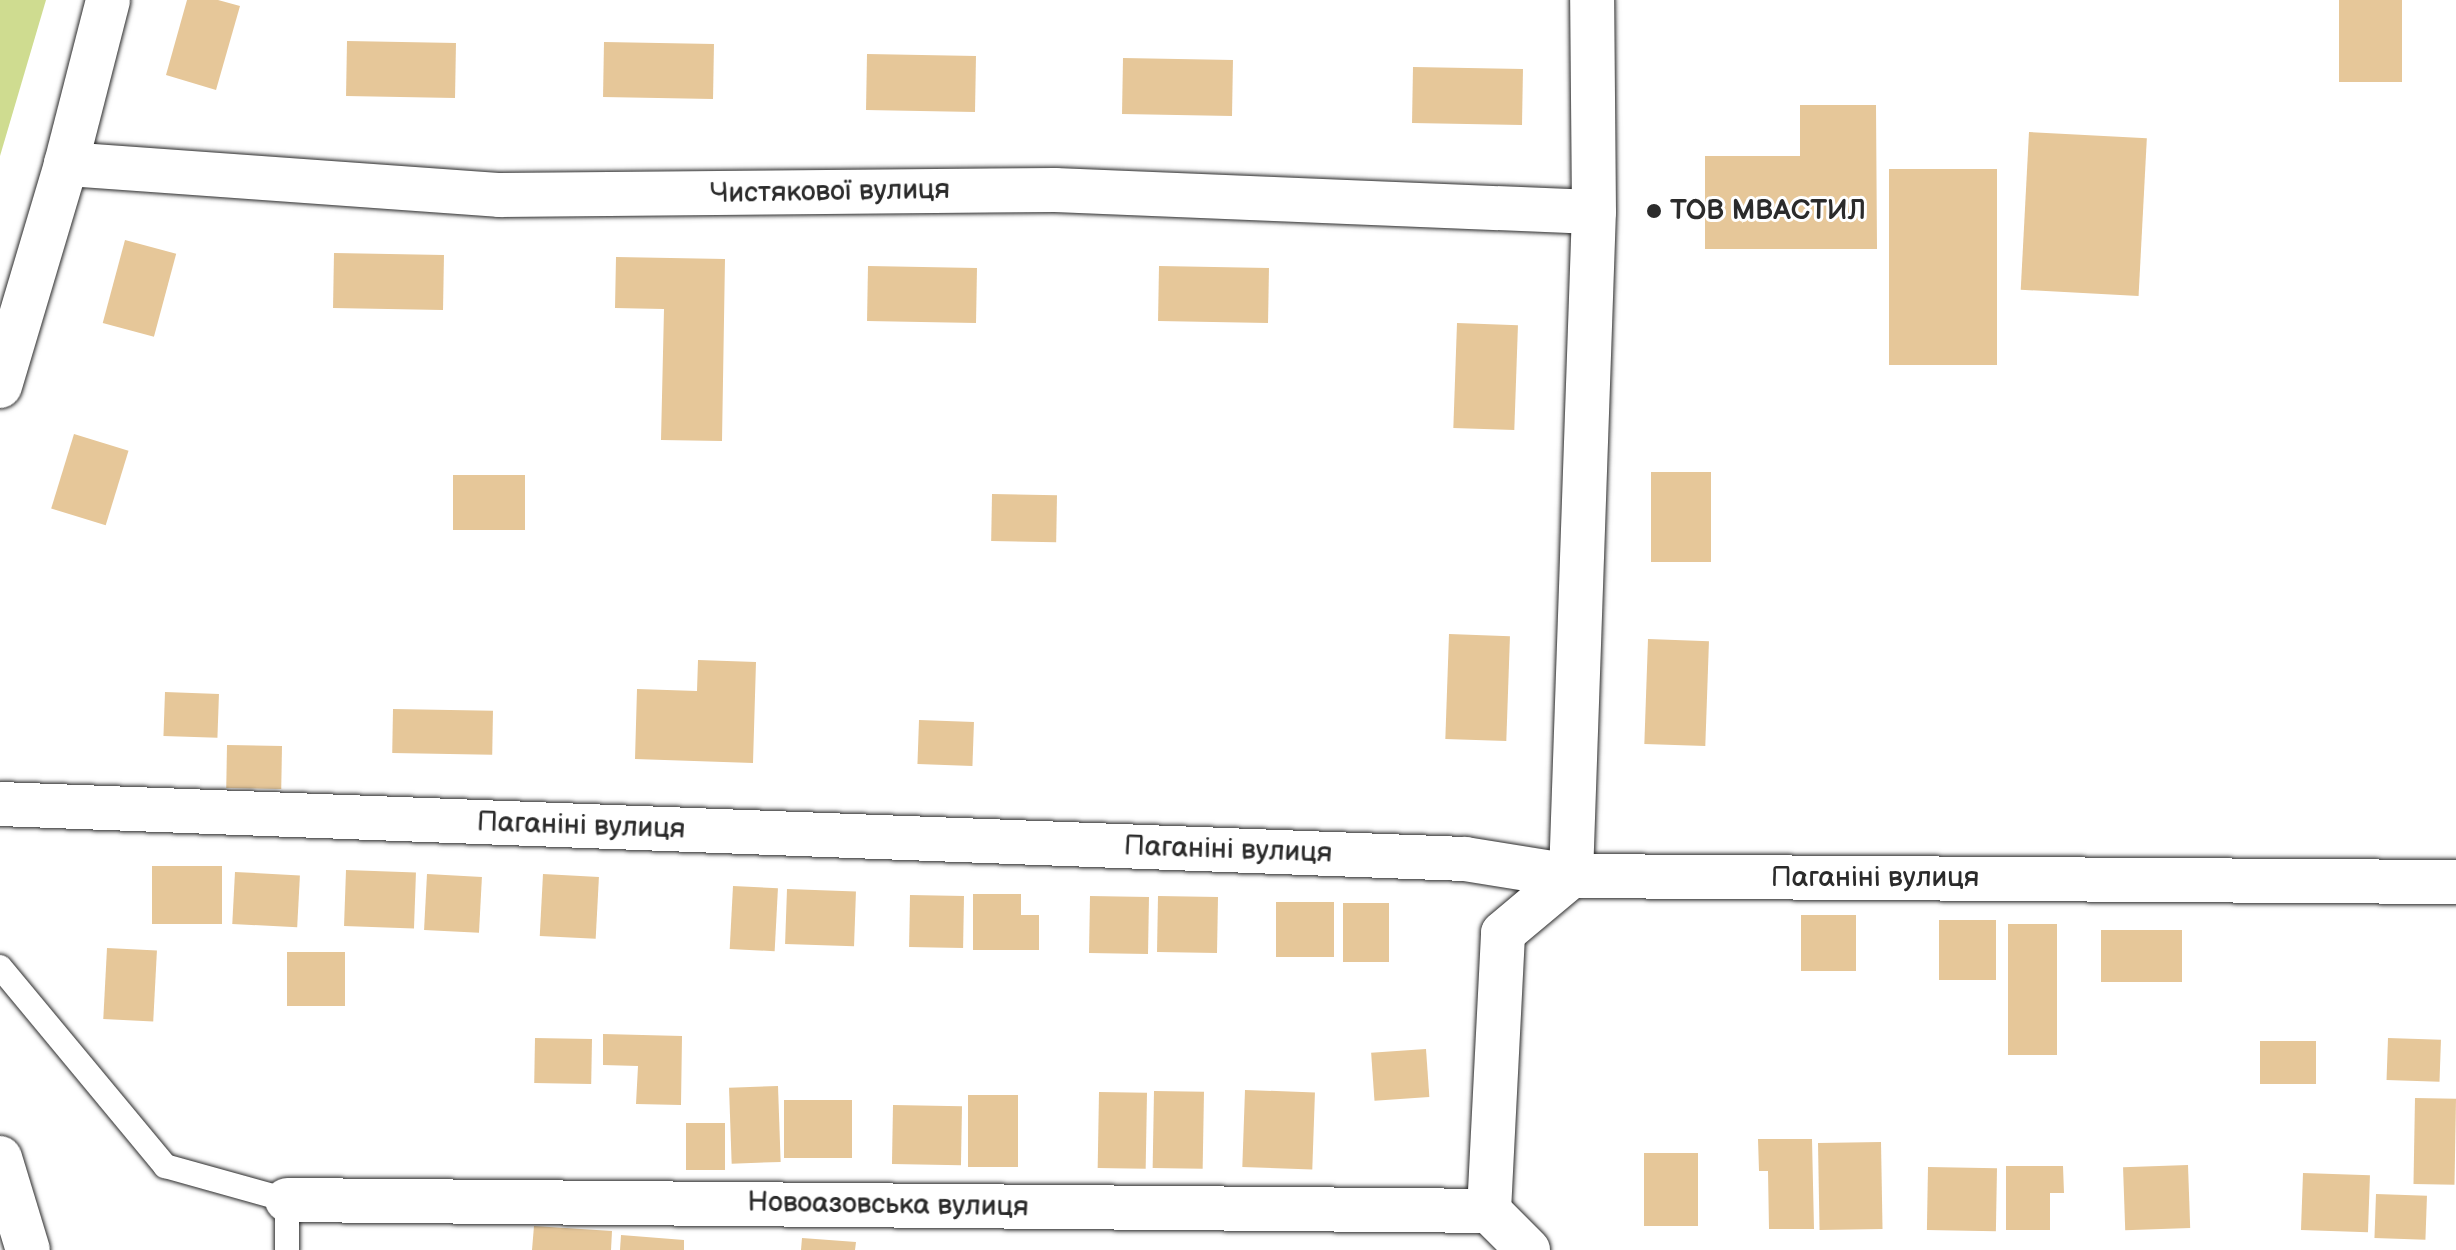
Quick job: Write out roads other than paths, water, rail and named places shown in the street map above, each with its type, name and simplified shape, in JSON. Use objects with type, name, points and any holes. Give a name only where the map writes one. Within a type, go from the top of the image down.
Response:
[{"type":"street","points":[[0,386],[66,164],[108,0]]},
{"type":"street","points":[[1528,1250],[1489,1211],[1503,933],[1571,876],[1594,212],[1592,0]]},
{"type":"street","name":"Чистякової вулиця","points":[[66,164],[500,195],[1055,190],[1594,212]]},
{"type":"street","name":"Паганіні вулиця","points":[[0,804],[1465,859],[1571,876],[2456,882]]},
{"type":"street","points":[[0,1158],[28,1250]]},
{"type":"street","name":"Новоазовська вулиця","points":[[287,1200],[1489,1211]]},
{"type":"lane","points":[[0,804],[0,813]]},
{"type":"lane","points":[[0,967],[165,1166],[287,1200],[287,1250]]},
{"type":"place","name":"ТОВ МВАСТИЛ","points":[[1654,211]]}]
